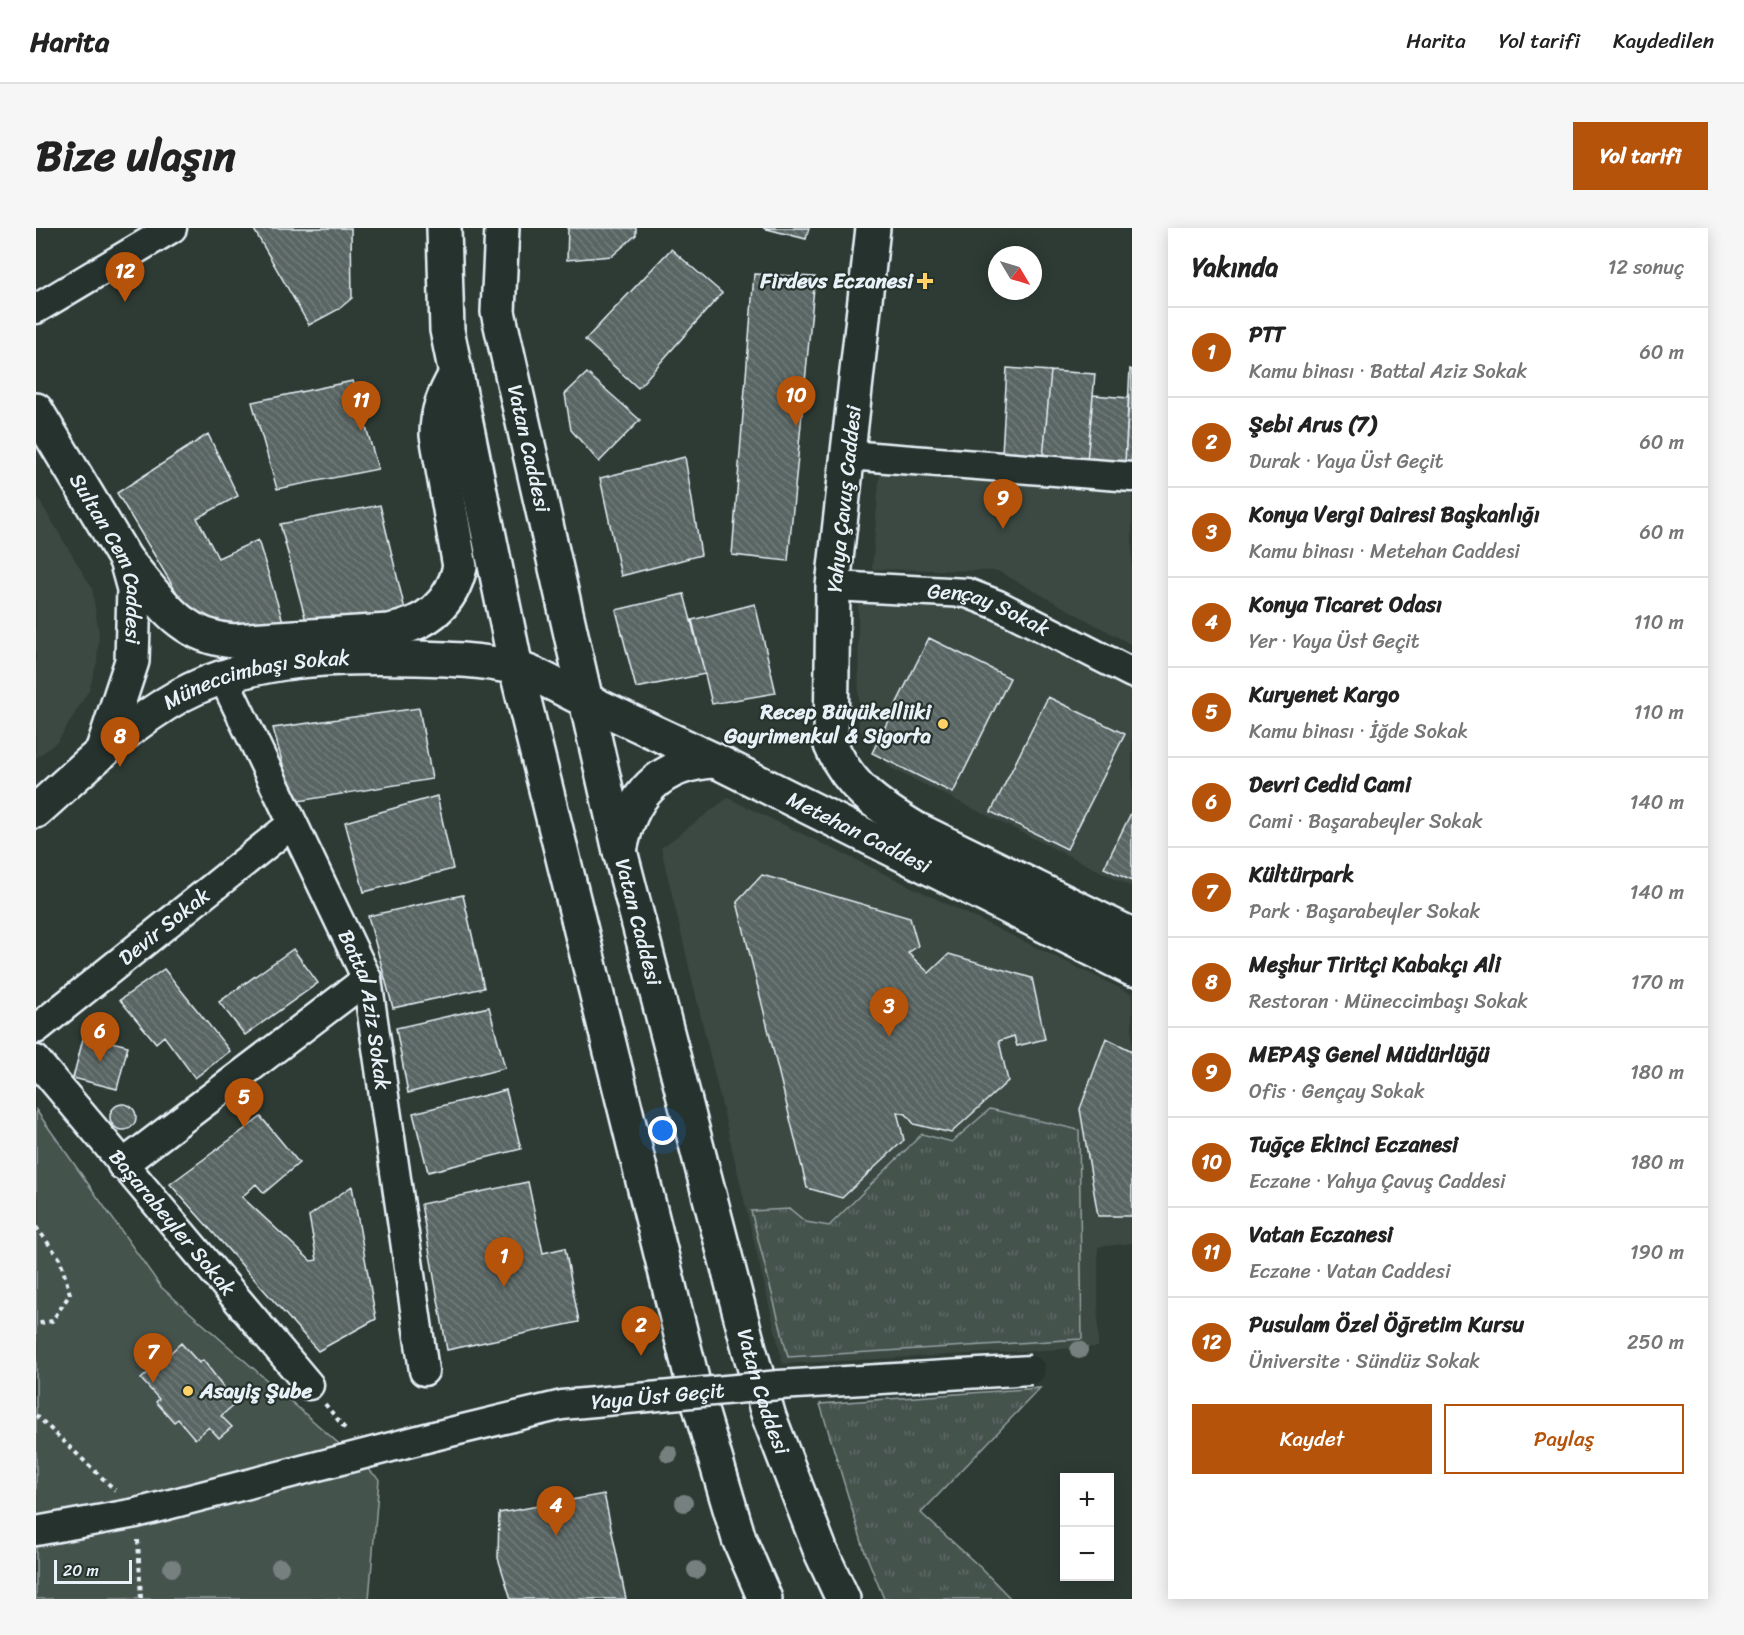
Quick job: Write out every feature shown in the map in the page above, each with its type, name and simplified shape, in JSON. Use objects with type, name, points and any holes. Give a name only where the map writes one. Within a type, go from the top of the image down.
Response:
[{"type":"main road","points":[[444,228],[447,330],[516,668],[693,1383],[739,1539],[765,1599]]},
{"type":"main road","points":[[492,228],[498,312]]},
{"type":"main road","name":"Vatan Caddesi","points":[[502,228],[498,312],[620,851],[769,1417],[821,1552],[843,1599]]},
{"type":"main road","name":"Yahya Çavuş Caddesi","points":[[841,768],[831,745],[829,718],[833,586],[873,228]]},
{"type":"main road","points":[[126,560],[176,618],[200,635],[215,639],[255,640],[389,632],[411,627],[438,608],[456,582],[460,567],[437,435],[437,415],[444,394],[456,374]]},
{"type":"main road","name":"Sultan Cem Caddesi","points":[[36,410],[126,560],[134,589],[132,661],[127,682],[102,752]]},
{"type":"main road","name":"Müneccimbaşı Sokak","points":[[36,811],[102,752],[182,695],[223,677],[314,659],[455,659],[516,668],[585,700]]},
{"type":"main road","name":"Metehan Caddesi","points":[[585,700],[716,761],[1132,969]]},
{"type":"main road","points":[[620,851],[624,828],[632,810],[647,791],[680,765],[716,761]]},
{"type":"main road","name":"Metehan Caddesi","points":[[841,768],[883,809],[916,829],[1132,935]]},
{"type":"street","points":[[36,309],[172,228]]},
{"type":"street","points":[[848,455],[1132,477]]},
{"type":"street","name":"Gençay Sokak","points":[[833,586],[967,593],[998,605],[1132,673]]},
{"type":"street","name":"Battal Aziz Sokak","points":[[223,677],[367,979],[424,1371]]},
{"type":"street","name":"Devir Sokak","points":[[36,1029],[292,824]]},
{"type":"street","points":[[122,1165],[367,979]]},
{"type":"street","name":"Başarabeyler Sokak","points":[[36,1060],[309,1385]]},
{"type":"street","name":"Yaya Üst Geçit","points":[[36,1531],[136,1513],[562,1405],[779,1384],[1031,1370]]},
{"type":"path","points":[[36,1227],[60,1259],[70,1294],[52,1321],[36,1324]]},
{"type":"path","points":[[309,1385],[367,1454]]},
{"type":"shaded area","points":[[880,469],[1132,490],[1132,645],[998,571],[872,569]]},
{"type":"shaded area","points":[[36,495],[92,588],[99,635],[97,662],[89,690],[58,741],[36,758]]},
{"type":"shaded area","points":[[858,599],[966,603],[1132,687],[1132,887],[891,768],[859,728]]},
{"type":"shaded area","points":[[728,798],[1132,994],[1132,1243],[1098,1247],[1098,1347],[783,1364],[661,848]]},
{"type":"green space","points":[[990,1109],[1079,1130],[1082,1339],[788,1357],[751,1211],[790,1209],[806,1222],[829,1226],[922,1134],[952,1142]]},
{"type":"green space","points":[[36,1110],[161,1287],[379,1479],[369,1599],[36,1599]]},
{"type":"green space","points":[[1040,1388],[921,1513],[1011,1599],[884,1599],[865,1552],[820,1404]]},
{"type":"building","points":[[253,228],[351,228],[352,298],[339,309],[309,325]]},
{"type":"building","points":[[568,228],[636,228],[636,235],[612,256],[567,260]]},
{"type":"building","points":[[763,228],[809,228],[806,239]]},
{"type":"building","points":[[671,249],[722,293],[638,388],[585,340]]},
{"type":"building","points":[[754,274],[815,277],[788,561],[732,555]]},
{"type":"building","points":[[1007,368],[1051,371],[1043,458],[1002,453]]},
{"type":"building","points":[[1130,369],[1132,370],[1132,462],[1125,462]]},
{"type":"building","points":[[1051,371],[1095,374],[1087,462],[1043,458]]},
{"type":"building","points":[[587,373],[640,420],[599,462],[571,430],[565,394]]},
{"type":"building","points":[[353,381],[378,469],[277,489],[252,402]]},
{"type":"building","points":[[1093,395],[1129,398],[1125,462],[1087,462]]},
{"type":"building","points":[[208,434],[238,496],[197,518],[218,558],[258,540],[286,631],[210,632],[192,618],[117,493]]},
{"type":"building","points":[[685,457],[701,555],[621,576],[600,478]]},
{"type":"building","points":[[380,505],[406,614],[309,632],[280,524]]},
{"type":"building","points":[[684,594],[705,674],[636,688],[616,610]]},
{"type":"building","points":[[755,604],[776,693],[712,704],[692,620]]},
{"type":"building","points":[[929,638],[1010,678],[953,793],[872,753]]},
{"type":"building","points":[[1048,697],[1125,734],[1067,849],[991,812]]},
{"type":"building","points":[[419,708],[432,779],[293,802],[273,728]]},
{"type":"building","points":[[437,796],[453,869],[364,892],[345,822]]},
{"type":"building","points":[[1132,811],[1132,881],[1104,868]]},
{"type":"building","points":[[762,875],[910,918],[918,946],[908,953],[929,973],[949,954],[1032,978],[1045,1039],[1017,1046],[1014,1036],[999,1041],[1008,1081],[951,1133],[914,1124],[906,1114],[897,1112],[904,1140],[842,1198],[807,1188],[737,902]]},
{"type":"building","points":[[463,895],[484,988],[393,1008],[368,916]]},
{"type":"building","points":[[293,949],[318,983],[245,1035],[219,1002]]},
{"type":"building","points":[[164,969],[230,1051],[195,1078],[164,1036],[156,1043],[120,1000]]},
{"type":"building","points":[[489,1007],[505,1068],[408,1093],[396,1028]]},
{"type":"building","points":[[84,1035],[128,1046],[117,1089],[73,1078]]},
{"type":"building","points":[[1106,1038],[1132,1051],[1132,1216],[1098,1216],[1080,1109]]},
{"type":"building","points":[[506,1090],[521,1149],[428,1172],[413,1113]]},
{"type":"building","points":[[123,1104],[132,1108],[136,1117],[132,1126],[123,1130],[114,1126],[110,1117],[114,1108]]},
{"type":"building","points":[[261,1117],[299,1163],[264,1193],[256,1184],[242,1197],[311,1261],[317,1260],[309,1216],[352,1186],[376,1319],[318,1351],[170,1184]]},
{"type":"building","points":[[528,1182],[543,1253],[565,1248],[579,1322],[447,1350],[421,1204]]},
{"type":"building","name":"Asayiş Şube","points":[[181,1343],[199,1363],[203,1360],[236,1403],[221,1416],[232,1427],[219,1438],[209,1427],[195,1439],[178,1419],[174,1422],[156,1402],[159,1399],[141,1379],[155,1366],[146,1355],[158,1345],[167,1356]]},
{"type":"building","points":[[604,1494],[626,1599],[511,1599],[498,1558],[499,1513]]},
{"type":"place","name":"Firdevs Eczanesi","points":[[925,281]]},
{"type":"place","name":"Pusulam Özel Öğretim Kursu","points":[[125,302]]},
{"type":"place","name":"Tuğçe Ekinci Eczanesi","points":[[796,426]]},
{"type":"place","name":"Vatan Eczanesi","points":[[361,431]]},
{"type":"place","name":"MEPAŞ Genel Müdürlüğü","points":[[1003,529]]},
{"type":"place","name":"Recep Büyükelliiki Gayrimenkul & Sigorta","points":[[943,724]]},
{"type":"place","name":"Meşhur Tiritçi Kabakçı Ali","points":[[120,767]]},
{"type":"place","name":"Konya Vergi Dairesi Başkanlığı","points":[[889,1037]]},
{"type":"place","name":"Devri Cedid Cami","points":[[100,1062]]},
{"type":"place","name":"Kuryenet Kargo","points":[[244,1128]]},
{"type":"place","name":"PTT","points":[[504,1287]]},
{"type":"place","name":"Şebi Arus (7)","points":[[641,1356]]},
{"type":"place","name":"Kültürpark","points":[[153,1383]]},
{"type":"place","name":"Asayiş Şube","points":[[188,1391]]},
{"type":"place","name":"Konya Ticaret Odası","points":[[556,1536]]}]
